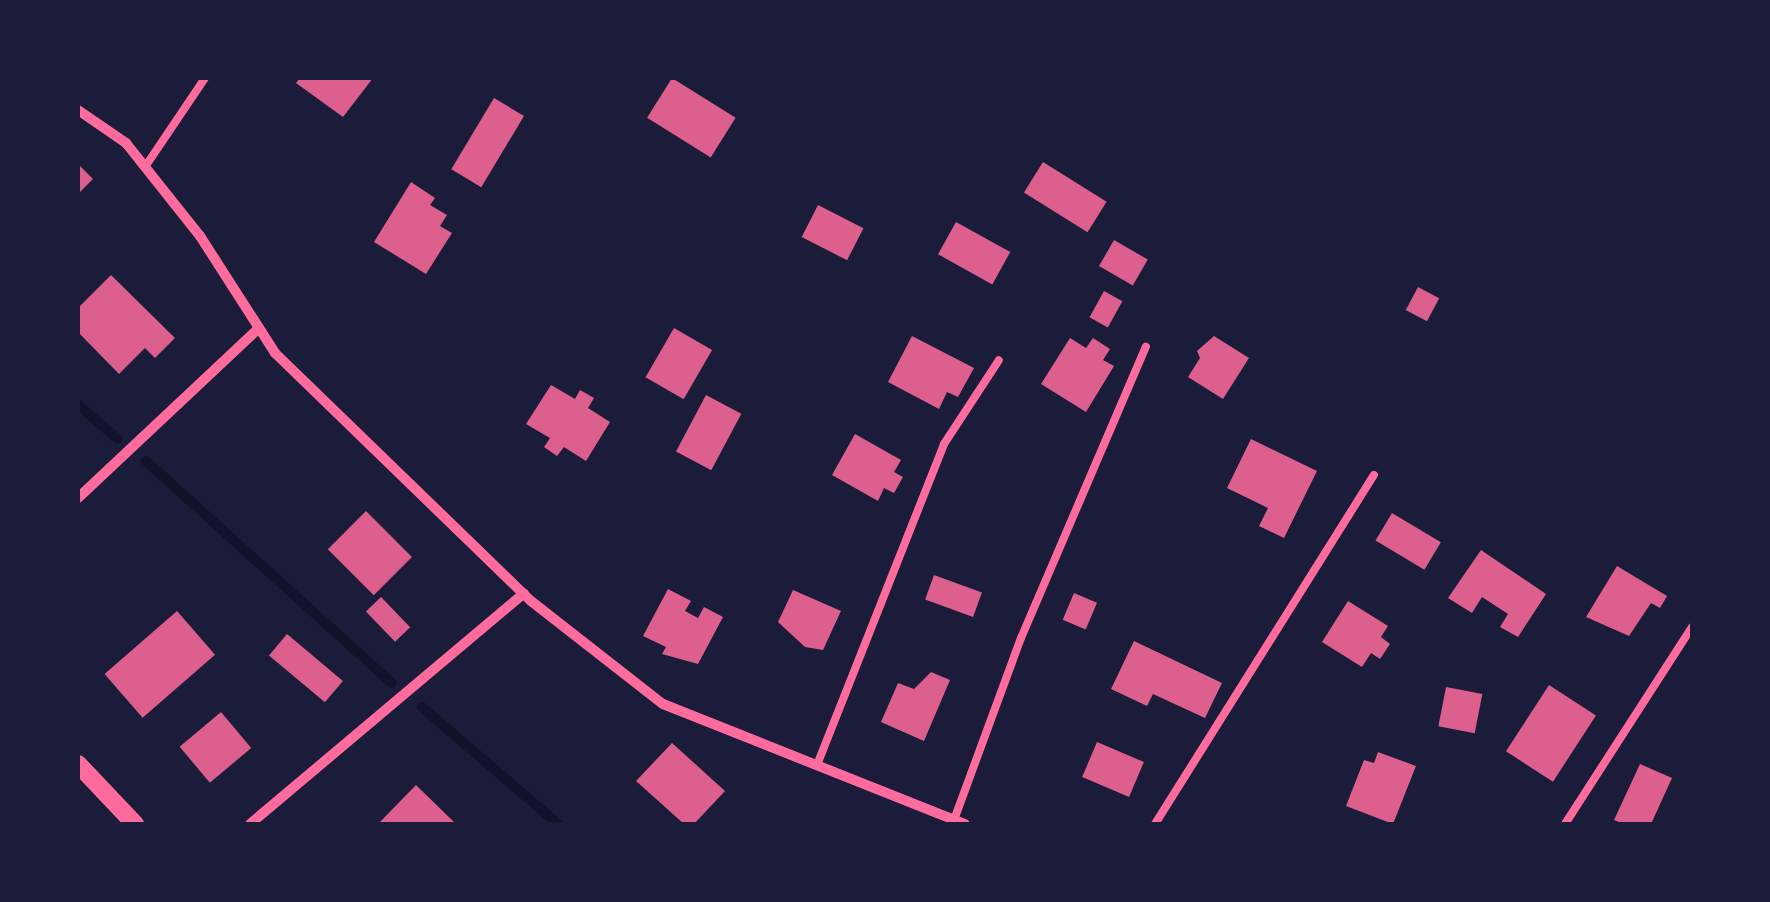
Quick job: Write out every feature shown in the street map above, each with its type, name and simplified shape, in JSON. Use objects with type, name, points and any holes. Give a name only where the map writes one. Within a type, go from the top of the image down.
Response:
[{"type":"street","points":[[78,110],[126,143],[146,167],[275,353],[524,593],[663,704],[960,822]]},
{"type":"street","points":[[78,498],[259,328]]},
{"type":"street","points":[[250,824],[524,593]]},
{"type":"street","points":[[78,764],[136,824]]},
{"type":"lane","points":[[146,167],[205,78]]},
{"type":"lane","points":[[960,822],[1021,638],[1146,347]]},
{"type":"lane","points":[[817,765],[944,444],[998,360]]},
{"type":"lane","points":[[1154,824],[1374,475]]},
{"type":"lane","points":[[1565,824],[1692,627]]},
{"type":"building","points":[[300,78],[373,78],[343,117],[296,83]]},
{"type":"building","points":[[672,78],[736,118],[711,158],[647,118]]},
{"type":"building","points":[[494,98],[524,116],[481,187],[451,169]]},
{"type":"building","points":[[1043,162],[1107,202],[1088,232],[1024,193]]},
{"type":"building","points":[[78,164],[93,179],[78,194]]},
{"type":"building","points":[[411,182],[435,198],[430,205],[447,215],[440,226],[452,233],[426,274],[374,242]]},
{"type":"building","points":[[818,205],[863,228],[847,260],[802,237]]},
{"type":"building","points":[[956,222],[1010,252],[992,284],[938,254]]},
{"type":"building","points":[[1114,240],[1148,260],[1133,285],[1099,266]]},
{"type":"building","points":[[111,275],[175,338],[155,358],[145,348],[119,374],[78,332],[78,308]]},
{"type":"building","points":[[1418,287],[1439,298],[1427,321],[1406,310]]},
{"type":"building","points":[[1104,291],[1122,301],[1108,327],[1089,317]]},
{"type":"building","points":[[674,328],[712,350],[684,399],[646,377]]},
{"type":"building","points":[[912,336],[974,368],[958,397],[947,392],[939,409],[888,382]]},
{"type":"building","points":[[1214,336],[1249,358],[1223,399],[1188,377],[1200,358],[1197,351]]},
{"type":"building","points":[[1070,338],[1086,348],[1093,338],[1110,349],[1103,360],[1114,366],[1086,412],[1041,384]]},
{"type":"building","points":[[551,385],[575,399],[580,390],[594,398],[588,408],[610,422],[586,461],[564,447],[557,456],[544,447],[550,438],[526,424]]},
{"type":"building","points":[[706,395],[741,414],[711,470],[676,452]]},
{"type":"building","points":[[855,434],[901,460],[894,472],[903,477],[894,493],[884,488],[878,501],[832,475]]},
{"type":"building","points":[[1251,439],[1317,471],[1284,538],[1259,526],[1268,508],[1227,488]]},
{"type":"building","points":[[366,511],[412,557],[374,595],[328,549]]},
{"type":"building","points":[[1392,513],[1441,542],[1424,570],[1376,540]]},
{"type":"building","points":[[1481,550],[1546,594],[1518,637],[1500,627],[1508,614],[1482,597],[1472,613],[1448,598]]},
{"type":"building","points":[[1617,566],[1667,596],[1660,608],[1651,603],[1629,636],[1586,617]]},
{"type":"building","points":[[934,575],[982,592],[973,617],[925,599]]},
{"type":"building","points":[[668,589],[691,601],[685,611],[698,618],[704,607],[723,617],[698,664],[662,654],[666,647],[643,636]]},
{"type":"building","points":[[793,590],[841,611],[823,650],[805,647],[778,622]]},
{"type":"building","points":[[1074,593],[1097,603],[1086,629],[1063,620]]},
{"type":"building","points":[[381,597],[410,627],[395,642],[366,612]]},
{"type":"building","points":[[1348,601],[1388,626],[1381,637],[1390,644],[1380,659],[1371,653],[1362,667],[1322,642]]},
{"type":"building","points":[[177,611],[215,655],[143,718],[105,674]]},
{"type":"building","points":[[287,634],[343,681],[325,702],[269,655]]},
{"type":"building","points":[[1134,641],[1222,683],[1205,718],[1153,694],[1147,706],[1111,689]]},
{"type":"building","points":[[931,672],[950,680],[924,741],[881,722],[898,683],[914,689]]},
{"type":"building","points":[[1549,685],[1596,715],[1553,782],[1506,751]]},
{"type":"building","points":[[1446,687],[1482,694],[1475,733],[1438,726]]},
{"type":"building","points":[[221,712],[251,748],[210,783],[180,747]]},
{"type":"building","points":[[1097,742],[1144,762],[1129,797],[1082,777]]},
{"type":"building","points":[[672,743],[725,791],[694,824],[684,824],[636,781]]},
{"type":"building","points":[[1378,752],[1416,766],[1393,824],[1346,806],[1364,760],[1374,763]]},
{"type":"building","points":[[1640,764],[1672,778],[1651,824],[1624,824],[1614,820]]},
{"type":"building","points":[[416,785],[456,824],[378,824]]},
{"type":"waterway","points":[[78,405],[118,439]]},
{"type":"waterway","points":[[146,461],[392,683]]},
{"type":"waterway","points":[[422,707],[558,824]]}]
